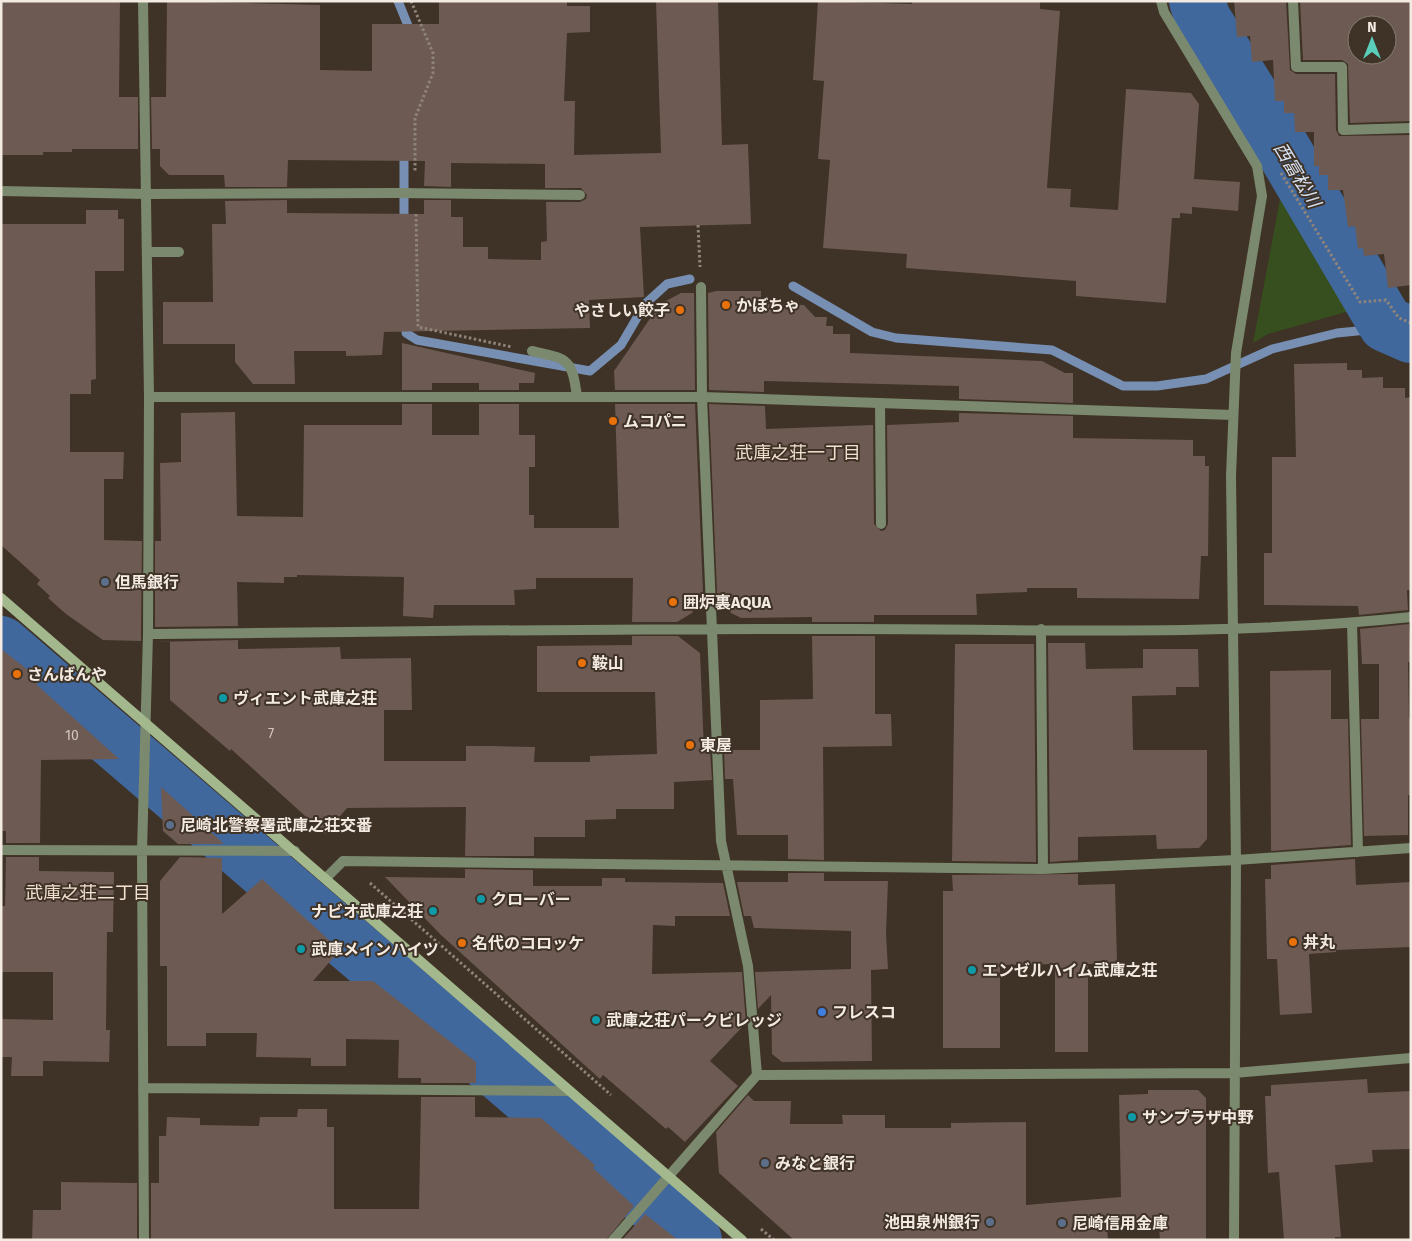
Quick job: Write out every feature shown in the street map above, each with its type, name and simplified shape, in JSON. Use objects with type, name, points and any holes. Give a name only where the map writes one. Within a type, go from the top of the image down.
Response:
[{"type":"street","points":[[143,1],[149,396],[148,634],[142,851],[144,1240]]},
{"type":"street","points":[[1161,1],[1164,12],[1257,166],[1262,196],[1236,353],[1233,415],[1232,630],[1236,860],[1234,1240]]},
{"type":"street","points":[[1293,1],[1296,67],[1342,67],[1343,130],[1411,128]]},
{"type":"street","points":[[1,191],[146,194],[409,192],[580,195]]},
{"type":"street","points":[[147,252],[179,252]]},
{"type":"street","points":[[613,1240],[757,1075],[748,966],[721,841],[702,397],[701,287]]},
{"type":"street","points":[[532,351],[559,358],[569,364],[574,378],[576,397]]},
{"type":"street","points":[[149,396],[702,397],[1233,415]]},
{"type":"street","points":[[880,403],[881,524]]},
{"type":"street","points":[[1,598],[742,1240]]},
{"type":"street","points":[[148,634],[712,628],[1232,630],[1352,623],[1411,617]]},
{"type":"street","points":[[1352,623],[1358,852]]},
{"type":"street","points":[[1041,629],[1043,869]]},
{"type":"street","points":[[326,878],[344,861],[1043,869],[1236,860],[1411,848]]},
{"type":"street","points":[[1,850],[295,851]]},
{"type":"street","points":[[757,1075],[1234,1073],[1411,1058]]},
{"type":"street","points":[[143,1088],[569,1090]]},
{"type":"path","points":[[698,225],[701,287]]},
{"type":"path","points":[[1360,302],[1386,300],[1399,318],[1411,323]]},
{"type":"path","points":[[363,877],[616,1099]]},
{"type":"green space","points":[[1283,183],[1359,314],[1346,312],[1268,334],[1253,343]]},
{"type":"building","points":[[1,1],[120,1],[119,97],[138,97],[138,149],[72,149],[72,152],[43,152],[43,155],[1,155]]},
{"type":"building","points":[[167,1],[320,5],[320,70],[372,71],[372,24],[439,24],[439,1],[567,1],[567,6],[590,6],[590,32],[567,33],[564,101],[575,101],[574,155],[661,153],[656,1],[718,1],[722,145],[748,144],[751,224],[640,227],[644,297],[589,300],[590,328],[384,332],[382,355],[346,356],[346,351],[294,351],[295,384],[253,384],[235,362],[235,344],[163,344],[163,302],[213,302],[212,224],[226,224],[225,201],[287,200],[287,213],[424,214],[424,200],[451,200],[451,217],[463,217],[463,247],[488,247],[488,259],[541,260],[541,242],[547,241],[546,202],[580,202],[586,199],[587,195],[581,188],[545,188],[545,164],[451,163],[451,187],[424,186],[425,161],[288,160],[287,187],[225,187],[224,175],[169,175],[160,166],[160,149],[152,149],[151,97],[166,97]]},
{"type":"building","points":[[818,1],[912,4],[912,1],[1040,1],[1040,9],[1060,11],[1047,188],[1071,189],[1070,207],[1118,210],[1126,89],[1191,93],[1199,104],[1194,179],[1240,182],[1238,211],[1192,207],[1192,214],[1180,213],[1180,218],[1172,218],[1166,303],[1076,296],[1076,281],[906,268],[907,254],[823,248],[830,160],[818,159],[824,81],[813,80]]},
{"type":"building","points":[[1234,1],[1286,1],[1290,70],[1296,74],[1335,74],[1336,130],[1339,136],[1411,135],[1411,285],[1388,288],[1384,254],[1364,256],[1363,248],[1358,249],[1355,226],[1348,227],[1343,190],[1328,190],[1328,175],[1319,175],[1319,166],[1314,166],[1314,132],[1295,132],[1294,113],[1284,113],[1284,101],[1275,101],[1273,60],[1252,62],[1250,36],[1237,37]]},
{"type":"building","points":[[1300,1],[1411,1],[1411,121],[1350,123],[1348,65],[1397,65],[1397,15],[1347,15],[1347,63],[1342,60],[1303,60]]},
{"type":"building","points":[[86,210],[118,210],[118,219],[124,219],[124,271],[95,271],[96,379],[91,380],[91,394],[70,394],[70,452],[124,452],[123,479],[104,479],[104,540],[142,541],[141,641],[103,640],[66,614],[48,598],[50,596],[37,584],[40,580],[1,545],[1,224],[86,224]]},
{"type":"building","points":[[716,291],[761,291],[761,304],[804,305],[815,317],[827,317],[826,326],[833,326],[833,334],[850,334],[850,353],[1042,361],[1065,373],[1073,373],[1073,403],[959,399],[959,386],[764,381],[764,392],[709,390],[708,293]]},
{"type":"building","points":[[681,293],[694,293],[695,390],[615,390],[614,371],[660,304]]},
{"type":"building","points":[[402,343],[535,373],[534,383],[519,383],[519,390],[479,390],[479,383],[432,383],[432,390],[402,390]]},
{"type":"building","points":[[1347,363],[1347,370],[1362,370],[1362,378],[1383,377],[1383,388],[1405,388],[1405,398],[1411,397],[1411,590],[1407,590],[1408,610],[1359,615],[1358,606],[1264,605],[1264,553],[1272,553],[1272,457],[1296,457],[1294,364]]},
{"type":"building","points":[[402,404],[432,404],[432,435],[479,435],[479,404],[519,404],[519,435],[535,435],[535,467],[529,467],[529,515],[534,515],[534,528],[619,528],[615,404],[695,404],[703,591],[692,613],[677,622],[632,622],[633,578],[536,578],[536,589],[514,590],[515,605],[434,605],[433,618],[403,616],[404,577],[297,575],[297,577],[284,577],[284,583],[237,582],[238,626],[155,627],[155,541],[161,541],[160,463],[181,462],[181,413],[235,412],[237,516],[303,517],[304,425],[402,425]]},
{"type":"building","points":[[709,404],[765,406],[766,429],[873,425],[874,524],[881,531],[885,530],[888,524],[887,425],[959,422],[959,413],[1073,416],[1073,438],[1193,440],[1193,456],[1205,456],[1205,466],[1209,466],[1208,556],[1201,556],[1199,599],[1077,598],[1077,588],[1027,588],[1027,592],[976,594],[977,615],[874,615],[874,622],[812,622],[812,617],[741,618],[731,613],[717,593]]},
{"type":"building","points":[[1409,624],[1411,662],[1408,662],[1409,718],[1411,718],[1411,795],[1408,795],[1408,835],[1364,836],[1361,719],[1379,719],[1379,664],[1362,664],[1360,629]]},
{"type":"building","points":[[632,636],[678,636],[700,653],[704,750],[710,750],[712,780],[674,782],[674,809],[616,809],[616,819],[585,820],[585,837],[534,837],[534,856],[465,856],[466,807],[347,808],[325,834],[231,749],[230,751],[170,700],[170,642],[155,642],[238,640],[238,649],[340,647],[341,659],[411,658],[412,710],[384,710],[384,761],[466,761],[466,746],[491,746],[535,747],[534,762],[590,762],[590,756],[657,754],[655,692],[537,692],[537,646],[632,645]]},
{"type":"building","points":[[812,636],[875,636],[875,714],[891,714],[892,746],[823,747],[824,860],[788,859],[788,835],[737,835],[733,779],[725,779],[724,750],[760,750],[760,700],[813,699]]},
{"type":"building","points":[[1048,643],[1085,643],[1086,669],[1143,668],[1143,649],[1198,649],[1199,687],[1176,687],[1176,695],[1132,696],[1133,750],[1207,750],[1207,839],[1199,848],[1157,849],[1156,835],[1078,837],[1078,860],[1050,862]]},
{"type":"building","points":[[955,644],[1034,644],[1036,862],[952,861]]},
{"type":"building","points":[[1,649],[37,677],[37,685],[119,759],[41,760],[40,843],[6,843],[6,831],[1,831]]},
{"type":"building","points":[[1331,670],[1331,719],[1348,719],[1351,845],[1271,851],[1270,671]]},
{"type":"building","points":[[161,787],[223,844],[178,844],[163,831]]},
{"type":"building","points":[[6,857],[39,857],[39,871],[114,872],[113,932],[107,932],[106,1030],[110,1030],[109,1062],[43,1061],[43,1076],[11,1076],[12,1057],[1,1057],[1,1019],[53,1020],[53,972],[1,972],[1,906],[5,906]]},
{"type":"building","points":[[180,857],[222,858],[222,914],[262,879],[340,950],[313,981],[373,981],[476,1062],[476,1083],[421,1083],[421,1078],[398,1078],[399,1040],[346,1039],[346,1066],[311,1066],[311,1058],[256,1057],[257,1033],[206,1033],[206,1046],[167,1046],[167,966],[160,966],[160,881]]},
{"type":"building","points":[[1355,859],[1356,885],[1411,882],[1411,947],[1336,950],[1336,952],[1309,954],[1312,1013],[1280,1015],[1277,959],[1267,959],[1265,879],[1271,879],[1271,865]]},
{"type":"building","points":[[465,869],[533,870],[533,886],[602,886],[602,878],[625,878],[625,882],[723,883],[730,916],[675,916],[675,926],[653,925],[652,974],[742,972],[746,1023],[710,1061],[738,1086],[685,1142],[668,1127],[666,1129],[603,1075],[600,1079],[441,935],[385,877],[465,878]]},
{"type":"building","points":[[788,873],[824,873],[824,881],[888,881],[886,934],[888,969],[871,970],[872,1061],[782,1062],[772,1054],[771,995],[758,1009],[755,972],[851,969],[851,931],[754,928],[751,916],[744,916],[737,882],[788,882]]},
{"type":"building","points":[[1078,874],[1078,885],[1115,884],[1117,963],[1088,964],[1088,1052],[1055,1052],[1055,964],[1000,965],[1000,1048],[943,1048],[943,891],[953,891],[952,875]]},
{"type":"building","points":[[1367,1079],[1368,1093],[1411,1091],[1411,1149],[1372,1150],[1373,1162],[1335,1165],[1341,1237],[1335,1237],[1335,1240],[1284,1240],[1279,1172],[1268,1173],[1265,1096],[1271,1096],[1271,1085]]},
{"type":"building","points":[[1148,1090],[1198,1090],[1206,1098],[1206,1240],[1160,1240],[1159,1227],[1107,1228],[1108,1240],[794,1240],[719,1173],[716,1132],[748,1095],[754,1101],[791,1101],[790,1124],[843,1124],[842,1115],[885,1115],[885,1128],[951,1128],[951,1123],[1026,1122],[1026,1205],[1121,1197],[1119,1095],[1148,1094]]},
{"type":"building","points":[[421,1097],[475,1097],[475,1117],[541,1118],[595,1165],[593,1168],[634,1206],[606,1240],[151,1240],[151,1183],[159,1183],[159,1136],[166,1136],[167,1117],[200,1118],[200,1125],[259,1126],[260,1117],[297,1117],[298,1109],[327,1109],[327,1127],[334,1127],[334,1209],[419,1209]]},
{"type":"building","points":[[61,1182],[137,1183],[137,1240],[32,1240],[33,1210],[61,1210]]},
{"type":"building","points":[[645,1214],[678,1240],[622,1240]]},
{"type":"waterway","points":[[398,1],[411,33]]},
{"type":"waterway","name":"西富松川","points":[[1197,1],[1203,19],[1258,107],[1386,324],[1411,335]]},
{"type":"waterway","points":[[404,149],[404,224]]},
{"type":"waterway","points":[[406,322],[406,333],[417,340],[590,371],[621,345],[645,304],[667,284],[690,279]]},
{"type":"waterway","points":[[793,286],[872,332],[896,338],[1052,350],[1123,386],[1157,386],[1206,379],[1272,349],[1337,333],[1367,330],[1385,331],[1411,338]]},
{"type":"waterway","points":[[1,644],[694,1240]]},
{"type":"place","name":"かぼちゃ","points":[[726,305]]},
{"type":"place","name":"やさしい餃子","points":[[680,310]]},
{"type":"place","name":"ムコパニ","points":[[613,421]]},
{"type":"place","name":"但馬銀行","points":[[105,582]]},
{"type":"place","name":"囲炉裏AQUA","points":[[673,602]]},
{"type":"place","name":"鞍山","points":[[582,663]]},
{"type":"place","name":"さんばんや","points":[[17,674]]},
{"type":"place","name":"ヴィエント武庫之荘","points":[[223,698]]},
{"type":"place","name":"東屋","points":[[690,745]]},
{"type":"place","name":"尼崎北警察署武庫之荘交番","points":[[170,825]]},
{"type":"place","name":"クローバー","points":[[481,899]]},
{"type":"place","name":"ナビオ武庫之荘","points":[[433,911]]},
{"type":"place","name":"丼丸","points":[[1293,942]]},
{"type":"place","name":"名代のコロッケ","points":[[462,943]]},
{"type":"place","name":"武庫メインハイツ","points":[[301,949]]},
{"type":"place","name":"エンゼルハイム武庫之荘","points":[[972,970]]},
{"type":"place","name":"フレスコ","points":[[822,1012]]},
{"type":"place","name":"武庫之荘パークビレッジ","points":[[596,1020]]},
{"type":"place","name":"サンプラザ中野","points":[[1132,1117]]},
{"type":"place","name":"みなと銀行","points":[[765,1163]]},
{"type":"place","name":"池田泉州銀行","points":[[990,1222]]},
{"type":"place","name":"尼崎信用金庫","points":[[1062,1223]]},
{"type":"district","name":"武庫之荘一丁目","points":[[798,453]]},
{"type":"district","name":"武庫之荘二丁目","points":[[88,893]]}]
